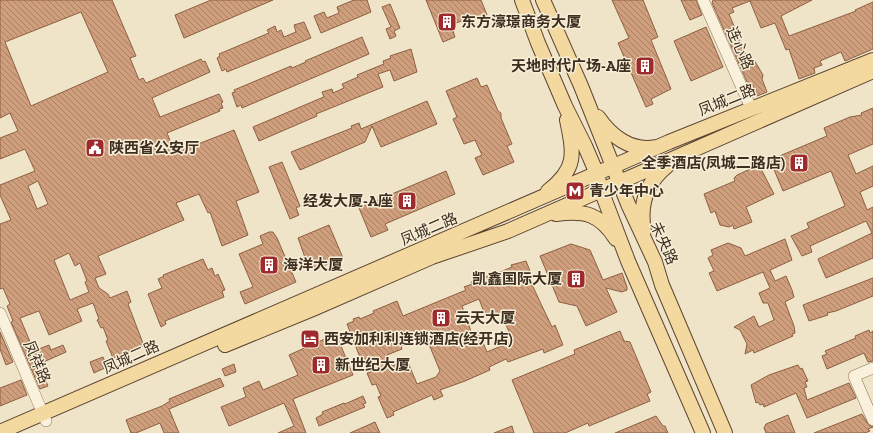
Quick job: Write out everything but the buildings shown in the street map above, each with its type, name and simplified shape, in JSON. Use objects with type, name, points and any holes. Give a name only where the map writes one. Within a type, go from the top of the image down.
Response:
[{"type":"main road","points":[[522,0],[538,43],[565,106],[597,174],[601,190],[628,261],[703,433]]},
{"type":"main road","name":"未央路","points":[[543,0],[589,105],[628,204],[656,262],[662,285],[725,433]]},
{"type":"main road","name":"凤城二路","points":[[19,433],[44,418],[669,142],[750,108],[782,98],[873,60]]},
{"type":"main road","name":"凤城二路","points":[[0,432],[44,418],[315,308],[432,257],[468,246],[533,221],[873,71]]},
{"type":"main road","points":[[589,105],[608,130],[620,140],[644,148],[669,142]]},
{"type":"main road","points":[[524,207],[557,184],[567,173],[572,162],[572,147],[565,106]]},
{"type":"main road","points":[[646,239],[642,211],[648,188],[658,174],[692,150]]},
{"type":"main road","points":[[533,221],[552,214],[567,212],[591,215],[604,223],[609,229],[628,261]]},
{"type":"street","name":"连心路","points":[[703,0],[750,108]]},
{"type":"street","name":"凤祥路","points":[[0,313],[44,418]]},
{"type":"street","points":[[873,368],[854,376],[873,420]]},
{"type":"place","name":"东方濠璟商务大厦","points":[[447,22]]},
{"type":"place","name":"天地时代广场-A座","points":[[645,66]]},
{"type":"place","name":"陕西省公安厅","points":[[95,148]]},
{"type":"place","name":"全季酒店(凤城二路店)","points":[[799,163]]},
{"type":"place","name":"青少年中心","points":[[575,191]]},
{"type":"place","name":"经发大厦-A座","points":[[407,201]]},
{"type":"place","name":"海洋大厦","points":[[269,265]]},
{"type":"place","name":"凯鑫国际大厦","points":[[576,279]]},
{"type":"place","name":"云天大厦","points":[[441,318]]},
{"type":"place","name":"西安加利利连锁酒店(经开店)","points":[[310,339]]},
{"type":"place","name":"新世纪大厦","points":[[321,365]]}]
